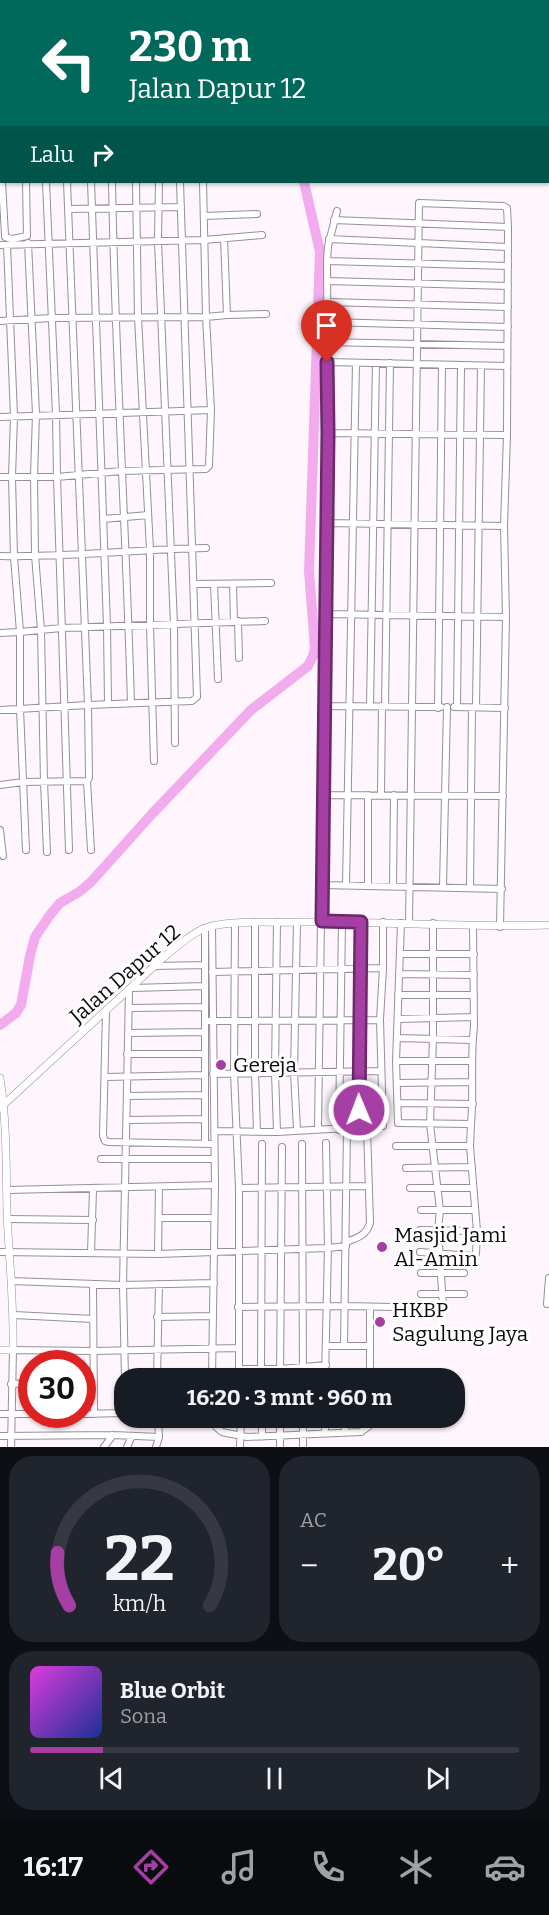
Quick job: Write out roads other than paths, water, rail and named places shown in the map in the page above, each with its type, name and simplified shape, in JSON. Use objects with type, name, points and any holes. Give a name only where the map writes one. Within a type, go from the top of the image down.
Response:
[{"type":"street","points":[[2,183],[5,237],[12,239],[27,236],[26,183]]},
{"type":"street","points":[[46,183],[56,414],[69,850]]},
{"type":"street","points":[[67,183],[88,705],[89,778],[87,781],[91,850]]},
{"type":"street","points":[[91,183],[105,552],[108,704]]},
{"type":"street","points":[[112,183],[115,317],[131,703]]},
{"type":"street","points":[[136,183],[138,317],[150,550],[154,761]]},
{"type":"street","points":[[159,183],[158,241],[174,625],[175,743]]},
{"type":"street","points":[[0,710],[192,701],[197,697],[180,183]]},
{"type":"street","points":[[0,477],[57,477],[209,466],[211,410],[203,183]]},
{"type":"street","points":[[471,1124],[398,1123],[396,1061],[398,995],[400,954],[409,886],[411,795],[418,202],[506,207],[508,327],[504,526],[506,617],[500,927]]},
{"type":"street","points":[[68,209],[181,207]]},
{"type":"street","points":[[318,1129],[328,433],[327,261],[329,239],[337,211]]},
{"type":"street","points":[[204,216],[257,214]]},
{"type":"street","points":[[334,220],[508,227]]},
{"type":"street","points":[[26,850],[20,709],[20,632],[14,557],[12,477],[14,416],[10,321],[3,245],[48,242],[204,240],[262,235]]},
{"type":"street","points":[[224,238],[227,315]]},
{"type":"street","points":[[329,239],[508,247]]},
{"type":"street","points":[[28,243],[36,414],[35,555],[41,630],[47,852]]},
{"type":"street","points":[[327,261],[508,266]]},
{"type":"street","points":[[327,281],[508,286]]},
{"type":"street","points":[[327,302],[508,307]]},
{"type":"street","points":[[0,321],[267,314]]},
{"type":"street","points":[[327,322],[508,327]]},
{"type":"street","points":[[327,342],[507,346]]},
{"type":"street","points":[[327,362],[507,366]]},
{"type":"street","points":[[346,885],[356,363]]},
{"type":"street","points":[[370,706],[376,363]]},
{"type":"street","points":[[381,795],[390,363]]},
{"type":"street","points":[[438,708],[442,365]]},
{"type":"street","points":[[457,707],[461,366]]},
{"type":"street","points":[[470,888],[481,366]]},
{"type":"street","points":[[0,417],[36,414],[211,410]]},
{"type":"street","points":[[328,433],[507,435]]},
{"type":"street","points":[[103,519],[148,515]]},
{"type":"street","points":[[327,523],[504,526]]},
{"type":"street","points":[[0,556],[60,556],[171,548],[206,548]]},
{"type":"street","points":[[194,584],[271,583]]},
{"type":"street","points":[[214,584],[218,679]]},
{"type":"street","points":[[233,584],[239,658]]},
{"type":"street","points":[[326,614],[506,617]]},
{"type":"street","points":[[0,633],[62,628],[266,621]]},
{"type":"street","points":[[325,706],[505,708]]},
{"type":"street","points":[[443,887],[447,707]]},
{"type":"street","points":[[0,785],[23,782],[87,781]]},
{"type":"street","points":[[323,795],[503,796]]},
{"type":"street","points":[[368,795],[368,885]]},
{"type":"street","points":[[393,886],[394,795]]},
{"type":"street","points":[[0,830],[3,856]]},
{"type":"street","points":[[322,885],[502,889]]},
{"type":"street","name":"Jalan Dapur 12","points":[[2,1106],[154,966],[185,941],[209,927],[255,922],[322,921],[500,927],[549,925]]},
{"type":"street","points":[[255,922],[256,1131]]},
{"type":"street","points":[[277,1131],[275,1072],[278,922]]},
{"type":"street","points":[[297,922],[294,1073],[297,1130]]},
{"type":"street","points":[[339,1130],[342,922]]},
{"type":"street","points":[[359,1129],[361,922]]},
{"type":"street","points":[[214,1131],[339,1130],[383,1126],[380,1020],[383,922]]},
{"type":"street","points":[[238,1308],[345,1306],[441,1308],[443,1306],[438,1230],[440,1210],[430,1124],[433,923]]},
{"type":"street","points":[[235,924],[234,1073],[239,1188],[239,1368]]},
{"type":"street","points":[[420,1252],[472,1256],[476,1254],[477,1231],[470,1146],[473,1104],[473,926]]},
{"type":"street","points":[[205,1143],[204,1007],[209,927]]},
{"type":"street","points":[[209,927],[212,972],[214,1131],[212,1368]]},
{"type":"street","points":[[400,954],[474,954]]},
{"type":"street","points":[[154,966],[205,965]]},
{"type":"street","points":[[212,972],[383,968]]},
{"type":"street","points":[[399,974],[474,975]]},
{"type":"street","points":[[125,1368],[123,1285],[130,989],[205,986]]},
{"type":"street","points":[[398,995],[474,995]]},
{"type":"street","points":[[129,1008],[204,1007]]},
{"type":"street","points":[[106,1012],[103,1137],[107,1142],[214,1144]]},
{"type":"street","points":[[398,1019],[474,1017]]},
{"type":"street","points":[[204,1021],[380,1020]]},
{"type":"street","points":[[128,1033],[204,1032]]},
{"type":"street","points":[[398,1038],[472,1040]]},
{"type":"street","points":[[127,1054],[205,1054]]},
{"type":"street","points":[[396,1061],[472,1061]]},
{"type":"street","points":[[213,1074],[381,1071]]},
{"type":"street","points":[[105,1077],[205,1075]]},
{"type":"street","points":[[0,1078],[14,1315],[11,1447]]},
{"type":"street","points":[[397,1083],[472,1082]]},
{"type":"street","points":[[127,1096],[205,1095]]},
{"type":"street","points":[[398,1102],[473,1104]]},
{"type":"street","points":[[127,1120],[205,1119]]},
{"type":"street","points":[[0,1252],[158,1254],[328,1248],[346,1244],[363,1236],[369,1227],[368,1128]]},
{"type":"street","points":[[344,1346],[346,1129]]},
{"type":"street","points":[[326,1143],[328,1248],[326,1368]]},
{"type":"street","points":[[261,1368],[262,1144]]},
{"type":"street","points":[[302,1144],[303,1368],[326,1365]]},
{"type":"street","points":[[396,1146],[470,1146]]},
{"type":"street","points":[[280,1368],[282,1147]]},
{"type":"street","points":[[101,1159],[214,1160]]},
{"type":"street","points":[[406,1168],[472,1167]]},
{"type":"street","points":[[7,1190],[214,1185]]},
{"type":"street","points":[[239,1188],[369,1186]]},
{"type":"street","points":[[158,1254],[159,1187]]},
{"type":"street","points":[[410,1188],[473,1188]]},
{"type":"street","points":[[91,1253],[93,1189]]},
{"type":"street","points":[[421,1210],[475,1210]]},
{"type":"street","points":[[159,1218],[214,1218]]},
{"type":"street","points":[[8,1219],[93,1220]]},
{"type":"street","points":[[420,1230],[477,1231]]},
{"type":"street","points":[[421,1273],[464,1273]]},
{"type":"street","points":[[546,1304],[549,1278]]},
{"type":"street","points":[[11,1281],[123,1285],[214,1283]]},
{"type":"street","points":[[93,1284],[94,1350]]},
{"type":"street","points":[[157,1368],[159,1284]]},
{"type":"street","points":[[421,1294],[464,1294]]},
{"type":"street","points":[[370,1307],[370,1368]]},
{"type":"street","points":[[14,1315],[93,1319]]},
{"type":"street","points":[[157,1317],[213,1316]]},
{"type":"street","points":[[326,1346],[370,1346]]},
{"type":"street","points":[[96,1351],[239,1348]]},
{"type":"street","points":[[0,1350],[18,1350]]},
{"type":"street","points":[[11,1384],[18,1384]]},
{"type":"street","points":[[96,1414],[114,1413]]},
{"type":"street","points":[[0,1414],[18,1414]]},
{"type":"street","points":[[156,1447],[159,1428]]},
{"type":"street","points":[[217,1428],[222,1432],[241,1436],[262,1437],[364,1431],[367,1428]]},
{"type":"street","points":[[240,1447],[241,1428]]},
{"type":"street","points":[[262,1428],[262,1437]]},
{"type":"street","points":[[280,1428],[280,1447]]},
{"type":"street","points":[[303,1428],[303,1447]]},
{"type":"street","points":[[325,1428],[325,1433]]},
{"type":"street","points":[[104,1447],[113,1435]]},
{"type":"street","points":[[0,1436],[159,1437]]},
{"type":"street","points":[[127,1447],[132,1436]]},
{"type":"waterway","points":[[0,1025],[16,1013],[21,1005],[35,937],[60,903],[91,882],[251,710],[308,666],[313,656],[315,648],[309,571],[320,252],[304,183]]},
{"type":"place","name":"Gereja","points":[[221,1065]]},
{"type":"place","name":"Masjid Jami Al-Amin","points":[[382,1247]]},
{"type":"place","name":"HKBP Sagulung Jaya","points":[[380,1322]]}]
